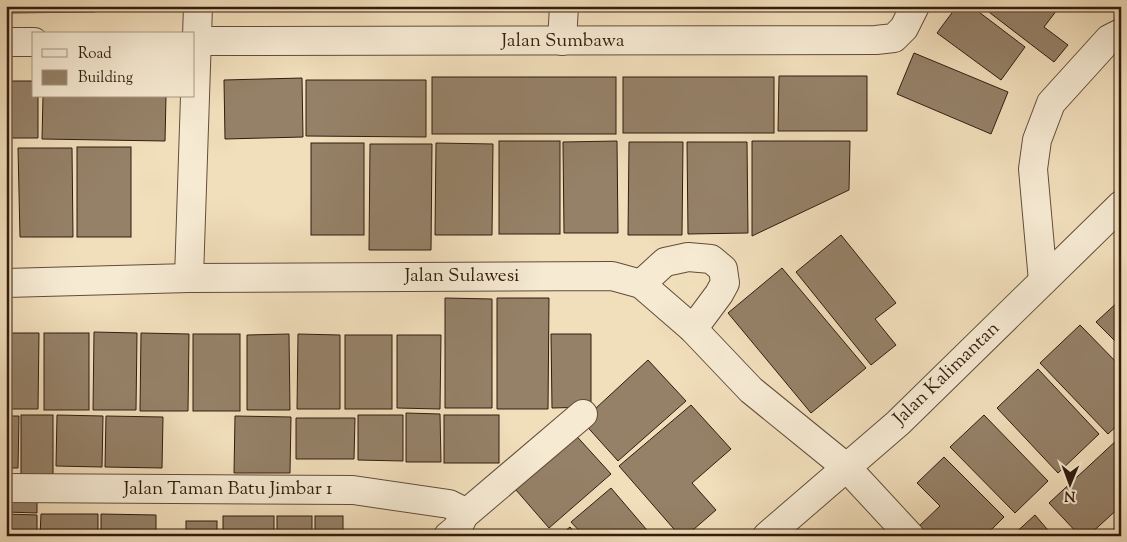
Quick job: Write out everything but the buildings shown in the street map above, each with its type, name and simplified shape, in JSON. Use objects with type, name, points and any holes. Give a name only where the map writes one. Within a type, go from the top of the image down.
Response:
[{"type":"street","points":[[195,41],[198,6]]},
{"type":"street","points":[[562,41],[564,6]]},
{"type":"street","name":"Jalan Sumbawa","points":[[195,41],[885,39],[894,38],[904,28],[915,6]]},
{"type":"street","points":[[1043,281],[1033,169],[1037,140],[1051,103],[1109,39],[1121,33]]},
{"type":"street","points":[[6,42],[32,42]]},
{"type":"street","points":[[189,278],[194,98]]},
{"type":"street","name":"Jalan Kalimantan","points":[[767,536],[898,423],[1121,205]]},
{"type":"street","points":[[1040,243],[1065,248],[1083,242]]},
{"type":"street","points":[[641,284],[665,262],[688,257],[711,259],[723,270],[725,283],[693,330]]},
{"type":"street","name":"Jalan Sulawesi","points":[[6,283],[189,278],[612,276],[641,284],[693,330],[752,390],[846,468],[910,536]]},
{"type":"street","points":[[453,519],[583,414]]},
{"type":"street","name":"Jalan Taman Batu Jimbar 1","points":[[6,488],[353,490],[453,519]]}]
